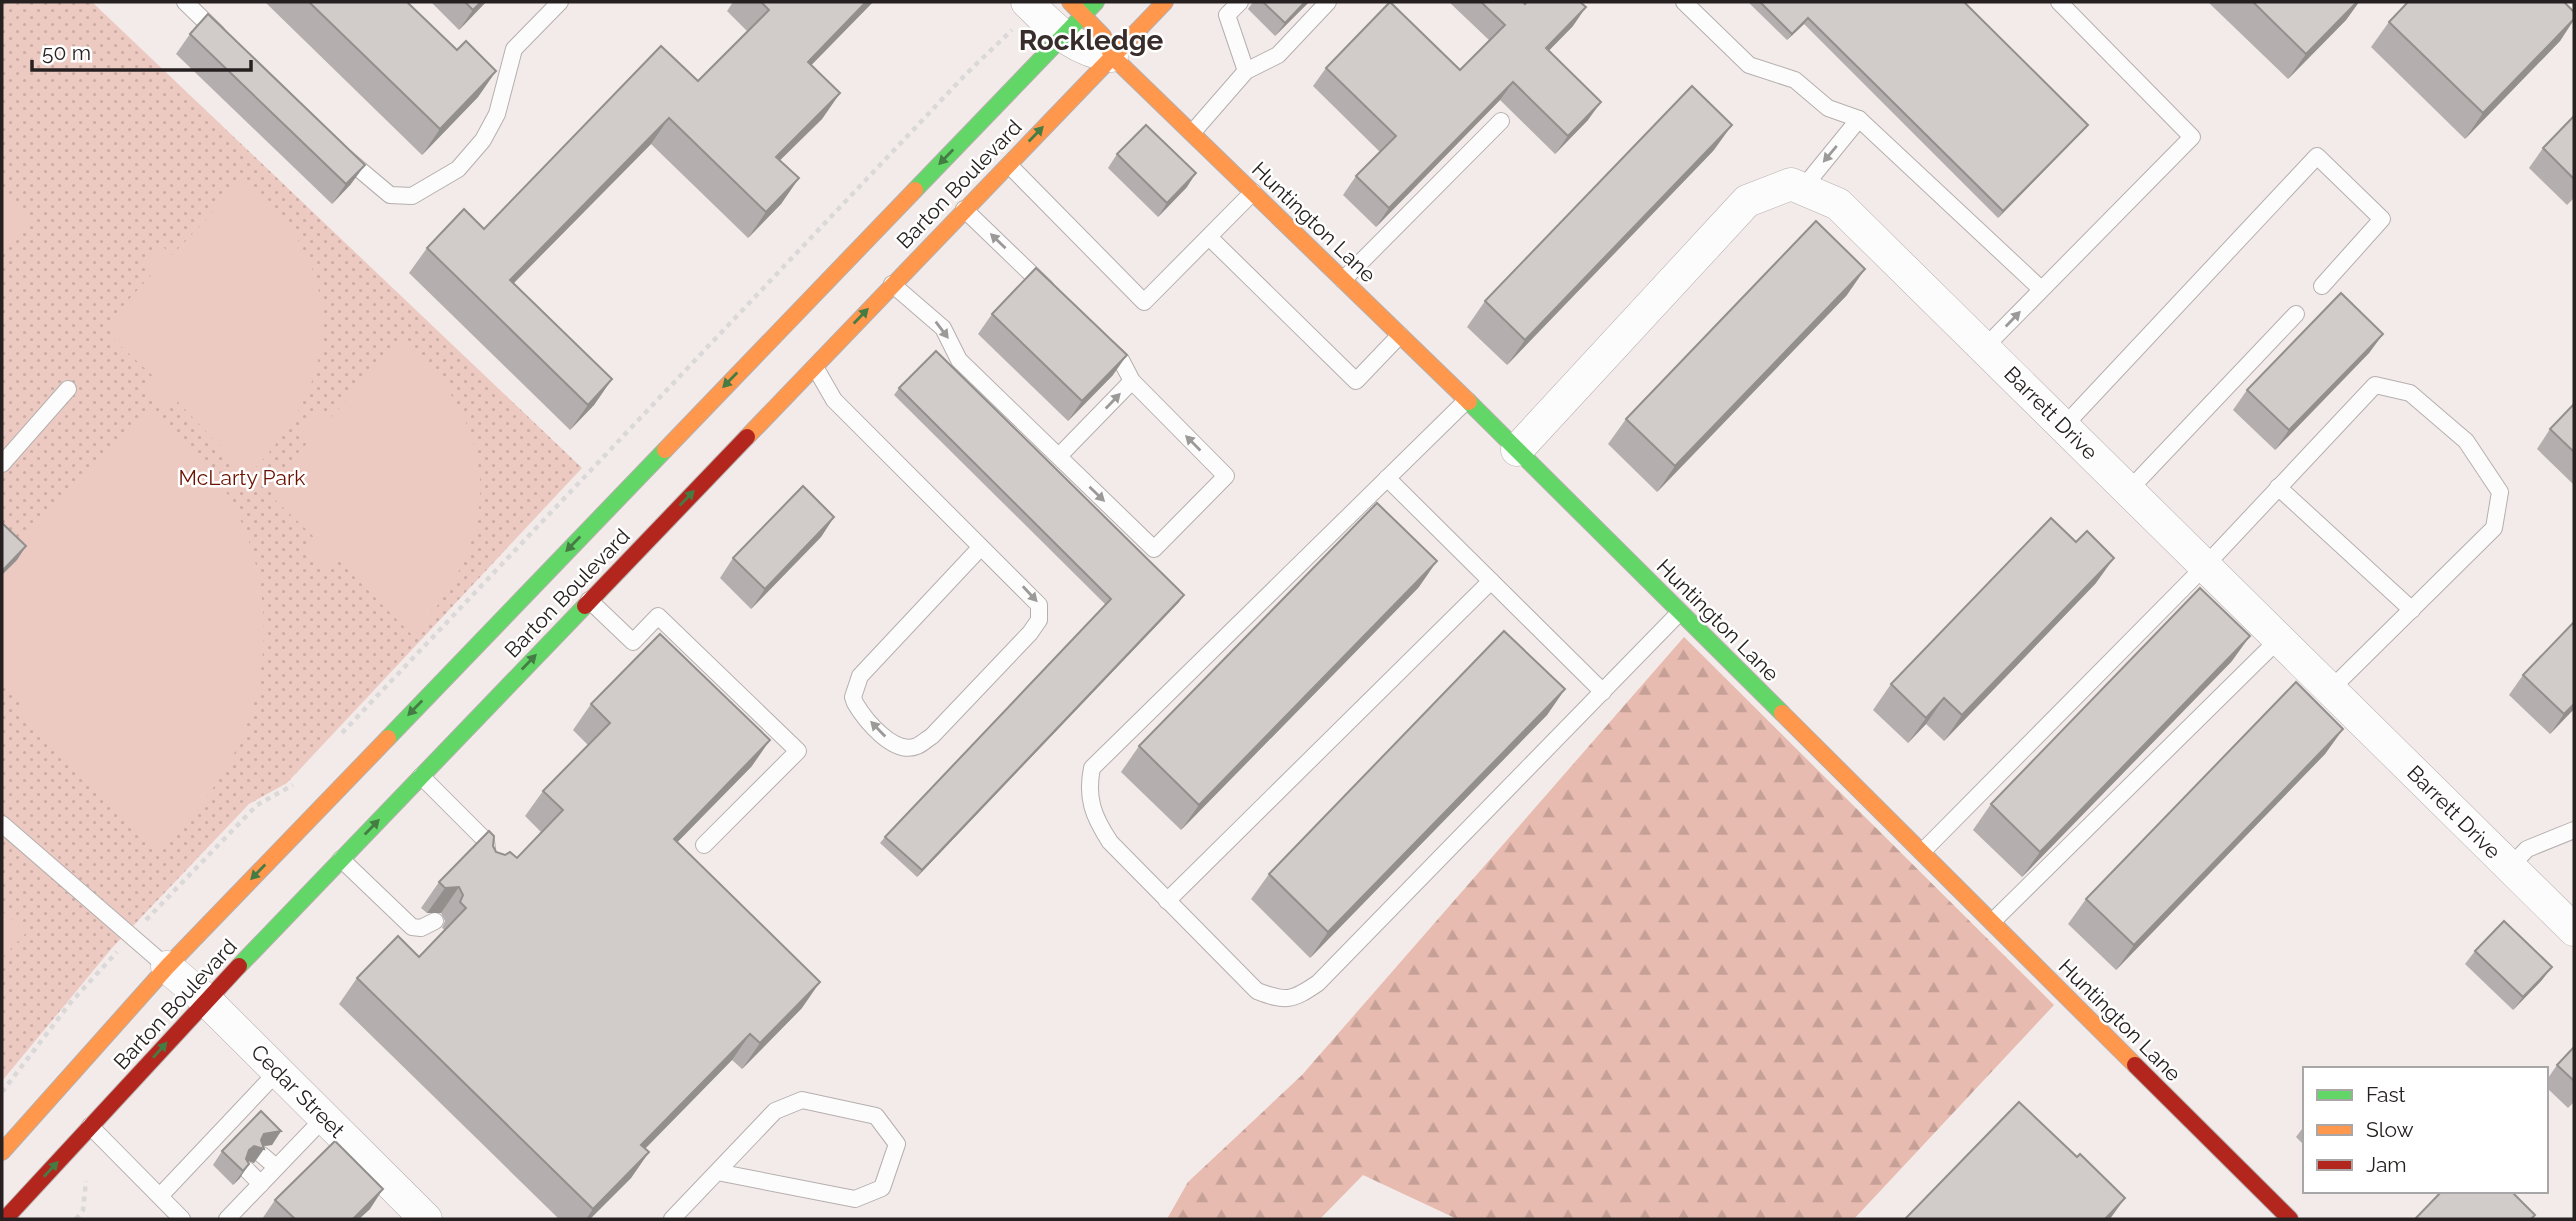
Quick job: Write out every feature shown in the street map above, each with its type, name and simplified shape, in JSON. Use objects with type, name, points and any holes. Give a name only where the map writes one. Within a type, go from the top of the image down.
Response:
[{"type":"main road","points":[[1070,2],[1073,26]]},
{"type":"main road","name":"Barton Boulevard","points":[[2,1152],[167,967],[782,335],[1096,2]]},
{"type":"main road","name":"Barton Boulevard","points":[[5,1219],[206,1000],[589,600],[809,361],[892,284],[1165,2]]},
{"type":"main road","name":"Huntington Lane","points":[[1112,55],[1467,400],[2290,1219]]},
{"type":"street","points":[[1030,5],[1073,26],[1089,52],[1112,55]]},
{"type":"street","name":"Barrett Drive","points":[[1517,450],[1747,201],[1791,184],[1838,204],[2574,930]]},
{"type":"street","name":"Cedar Street","points":[[167,967],[206,1000],[426,1219]]},
{"type":"lane","points":[[185,2],[233,49]]},
{"type":"lane","points":[[330,143],[368,180],[390,195],[412,196],[458,169],[483,140],[497,114],[514,49],[560,2]]},
{"type":"lane","points":[[1240,2],[1227,15],[1245,71]]},
{"type":"lane","points":[[1192,133],[1245,71],[1278,55],[1328,2]]},
{"type":"lane","points":[[1684,2],[1749,65],[1795,80],[1828,108],[1859,119],[2041,289]]},
{"type":"lane","points":[[1984,348],[2192,137],[2059,2]]},
{"type":"lane","points":[[1802,189],[1859,119]]},
{"type":"lane","points":[[1343,280],[1501,121]]},
{"type":"lane","points":[[2063,426],[2317,156],[2382,219],[2322,286]]},
{"type":"lane","points":[[1008,164],[1144,302],[1253,192]]},
{"type":"lane","points":[[964,209],[1061,303]]},
{"type":"lane","points":[[1209,237],[1356,381],[1400,335]]},
{"type":"lane","points":[[892,284],[943,328],[959,360],[1154,549],[1226,476],[1132,381],[1121,360],[1101,341]]},
{"type":"lane","points":[[2129,491],[2296,314]]},
{"type":"lane","points":[[809,361],[834,400],[1040,605],[1039,620],[1030,633],[932,736],[917,747],[903,748],[892,743],[855,703],[853,696],[860,676],[980,548]]},
{"type":"lane","points":[[1059,456],[1132,381]]},
{"type":"lane","points":[[1922,852],[2205,566],[2375,384],[2410,393],[2466,441],[2500,492],[2494,528],[2331,690]]},
{"type":"lane","points":[[2,464],[68,389]]},
{"type":"lane","points":[[1467,400],[1092,768],[1089,800],[1096,821],[1110,842],[1257,991],[1279,999],[1297,998],[1318,983],[1680,612]]},
{"type":"lane","points":[[1387,478],[1602,692]]},
{"type":"lane","points":[[2278,487],[2412,610]]},
{"type":"lane","points":[[1167,901],[1491,581]]},
{"type":"lane","points":[[589,600],[633,642],[657,616],[798,751],[704,845]]},
{"type":"lane","points":[[1992,922],[2279,639]]},
{"type":"lane","points":[[421,776],[486,841],[490,853],[485,870]]},
{"type":"lane","points":[[2,824],[167,967]]},
{"type":"lane","points":[[2510,867],[2527,849],[2574,830]]},
{"type":"lane","points":[[341,859],[412,928],[421,928],[435,921]]},
{"type":"lane","points":[[160,1196],[278,1072]]},
{"type":"lane","points":[[671,1219],[775,1111],[802,1100],[876,1116],[897,1144],[883,1188],[855,1199],[717,1172]]},
{"type":"lane","points":[[227,1219],[324,1118]]},
{"type":"lane","points":[[229,1123],[241,1135]]},
{"type":"lane","points":[[90,1126],[182,1219]]},
{"type":"lane","points":[[214,1139],[226,1151]]},
{"type":"lane","points":[[262,1155],[276,1167]]},
{"type":"lane","points":[[247,1170],[261,1184]]},
{"type":"lane","points":[[18,1204],[28,1219]]},
{"type":"path","points":[[339,736],[1030,5]]},
{"type":"path","points":[[145,921],[257,805],[295,784]]},
{"type":"path","points":[[2,1092],[71,1002],[120,948]]},
{"type":"path","points":[[76,1219],[83,1210],[85,1184],[91,1172]]},
{"type":"green space","name":"McLarty Park","points":[[2,2],[92,2],[582,468],[287,783],[249,804],[112,948],[2,1081]]},
{"type":"green space","points":[[245,179],[265,196],[281,216],[310,263],[320,296],[322,328],[318,360],[308,391],[293,420],[272,449],[248,475],[173,397],[164,407],[144,388],[154,377],[111,337],[112,318],[151,275],[143,267],[162,246],[172,255]]},
{"type":"green space","points":[[2,193],[29,219],[2,248]]},
{"type":"green space","points":[[405,339],[438,375],[461,412],[475,449],[480,486],[477,523],[464,560],[443,598],[413,636],[335,557],[325,567],[306,549],[315,538],[274,499],[273,480],[310,440],[302,430],[321,410],[330,418]]},
{"type":"green space","points":[[153,411],[213,472],[234,506],[249,542],[259,580],[264,619],[256,697],[243,734],[225,770],[210,792],[157,852],[18,714],[25,705],[2,683],[2,576],[23,555],[17,548]]},
{"type":"green space","points":[[1684,637],[2054,1005],[1854,1219],[1457,1219],[1363,1175],[1320,1219],[1167,1219],[1188,1182],[1302,1075]]},
{"type":"green space","points":[[2,911],[26,933],[2,958]]},
{"type":"building","points":[[309,2],[407,2],[457,50],[466,41],[496,71],[440,129]]},
{"type":"building","points":[[465,2],[481,2],[473,10]]},
{"type":"building","points":[[761,2],[866,2],[808,62],[840,93],[776,157],[799,178],[766,212],[669,118],[510,280],[612,379],[588,405],[427,248],[464,209],[484,229],[661,46],[698,81],[769,10]]},
{"type":"building","points":[[1263,2],[1305,2],[1285,23]]},
{"type":"building","points":[[1390,2],[1460,70],[1505,25],[1481,2],[1580,2],[1586,7],[1546,48],[1601,102],[1568,136],[1513,82],[1389,208],[1356,176],[1396,136],[1326,68]]},
{"type":"building","points":[[1760,2],[1964,2],[2088,125],[2003,211],[1808,18],[1792,34]]},
{"type":"building","points":[[2253,2],[2357,2],[2306,54]]},
{"type":"building","points":[[2408,2],[2564,2],[2574,12],[2574,19],[2483,113],[2389,22]]},
{"type":"building","points":[[208,14],[365,165],[346,184],[190,34]]},
{"type":"building","points":[[1692,86],[1732,125],[1525,340],[1485,301]]},
{"type":"building","points":[[2574,116],[2574,179],[2543,148]]},
{"type":"building","points":[[1146,125],[1196,173],[1167,203],[1117,154]]},
{"type":"building","points":[[1816,221],[1865,269],[1675,466],[1626,419]]},
{"type":"building","points":[[1036,268],[1127,355],[1082,401],[992,314]]},
{"type":"building","points":[[2341,293],[2383,334],[2289,430],[2247,390]]},
{"type":"building","points":[[936,351],[1184,595],[922,870],[885,837],[1111,599],[899,388]]},
{"type":"building","points":[[2574,404],[2574,452],[2550,429]]},
{"type":"building","points":[[803,486],[834,517],[765,589],[733,558]]},
{"type":"building","points":[[1377,503],[1437,561],[1199,805],[1139,746]]},
{"type":"building","points":[[2051,518],[2076,542],[2087,531],[2114,558],[1962,715],[1944,698],[1926,718],[1891,684]]},
{"type":"building","points":[[2,523],[26,546],[2,571]]},
{"type":"building","points":[[2200,588],[2250,636],[2040,852],[1991,804]]},
{"type":"building","points":[[2574,622],[2574,704],[2564,714],[2523,675]]},
{"type":"building","points":[[1504,631],[1565,689],[1328,932],[1269,874]]},
{"type":"building","points":[[660,634],[770,740],[674,839],[820,982],[760,1043],[750,1034],[641,1145],[649,1152],[593,1209],[357,978],[398,936],[419,957],[466,908],[460,902],[463,895],[459,887],[445,888],[439,882],[489,831],[494,836],[493,846],[496,852],[505,855],[510,852],[517,858],[563,810],[543,791],[610,723],[591,704]]},
{"type":"building","points":[[2296,682],[2343,729],[2134,945],[2086,899]]},
{"type":"building","points":[[2504,921],[2552,967],[2523,997],[2475,951]]},
{"type":"building","points":[[2574,1047],[2574,1081],[2557,1065]]},
{"type":"building","points":[[2019,1102],[2077,1157],[2080,1154],[2125,1198],[2105,1219],[1905,1219]]},
{"type":"building","points":[[261,1111],[281,1131],[264,1134],[261,1140],[264,1149],[254,1146],[249,1150],[246,1159],[249,1164],[243,1171],[222,1151]]},
{"type":"building","points":[[335,1141],[383,1189],[353,1219],[295,1219],[275,1200]]},
{"type":"building","points":[[2440,1193],[2513,1193],[2535,1215],[2531,1219],[2415,1219]]},
{"type":"traffic: fast","points":[[915,190],[1096,2]]},
{"type":"traffic: fast","points":[[1469,402],[1782,713]]},
{"type":"traffic: fast","points":[[388,738],[665,450]]},
{"type":"traffic: fast","points":[[239,966],[585,606]]},
{"type":"traffic: slow","points":[[1070,2],[1103,36],[1112,56],[1469,402]]},
{"type":"traffic: slow","points":[[747,437],[1165,2]]},
{"type":"traffic: slow","points":[[665,450],[915,190]]},
{"type":"traffic: slow","points":[[1782,713],[2135,1065]]},
{"type":"traffic: slow","points":[[2,1152],[167,967],[388,738]]},
{"type":"traffic: jam","points":[[585,606],[747,437]]},
{"type":"traffic: jam","points":[[5,1219],[239,966]]},
{"type":"traffic: jam","points":[[2135,1065],[2290,1219]]},
{"type":"district","name":"Rockledge","points":[[1091,40]]}]
